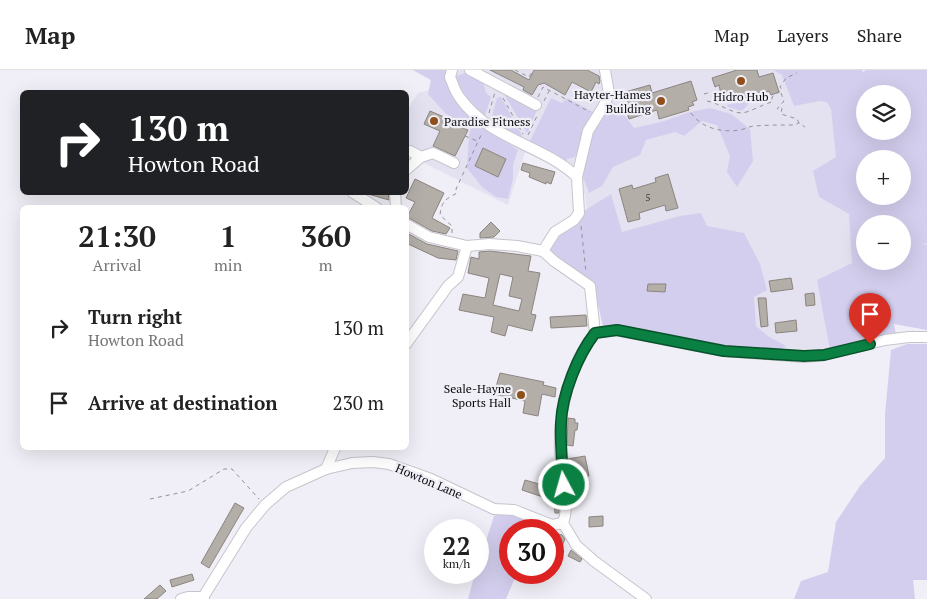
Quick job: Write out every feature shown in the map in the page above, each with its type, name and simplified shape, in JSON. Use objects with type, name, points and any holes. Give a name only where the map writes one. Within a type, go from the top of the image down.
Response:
[{"type":"street","points":[[452,70],[450,78],[458,97],[486,125],[559,162],[577,177]]},
{"type":"street","points":[[470,70],[538,108]]},
{"type":"street","points":[[543,251],[555,232],[574,220],[579,213],[577,177],[588,131],[609,94],[605,70]]},
{"type":"street","points":[[410,151],[421,157]]},
{"type":"street","points":[[409,167],[421,157],[433,153],[454,163]]},
{"type":"street","points":[[357,195],[372,205]]},
{"type":"street","points":[[409,226],[429,237],[467,246],[490,244],[517,246],[543,251],[590,286],[595,333]]},
{"type":"street","points":[[409,340],[443,292],[458,276],[467,246]]},
{"type":"street","points":[[564,520],[567,512],[560,450],[561,420],[576,364],[584,346],[595,333],[617,330],[724,351],[804,356],[824,355],[885,340],[927,337]]},
{"type":"street","points":[[326,468],[334,450]]},
{"type":"street","name":"Howton Lane","points":[[203,598],[246,528],[264,505],[286,487],[326,468],[352,463],[373,462],[389,464],[431,479],[494,509],[514,510],[538,519]]},
{"type":"street","points":[[564,525],[576,544],[594,562],[646,599]]},
{"type":"street","points":[[181,599],[188,597],[203,598]]},
{"type":"path","points":[[515,70],[530,77],[533,70]]},
{"type":"path","points":[[797,73],[786,78],[780,86],[784,101],[777,109],[782,108],[781,114],[797,119],[805,127]]},
{"type":"path","points":[[543,87],[598,116]]},
{"type":"path","points":[[502,96],[526,138],[538,108],[549,90]]},
{"type":"path","points":[[704,94],[720,90]]},
{"type":"path","points":[[706,101],[717,103],[742,113],[772,102],[772,97],[781,93]]},
{"type":"path","points":[[447,241],[452,233],[452,226],[440,214],[441,205],[446,197],[456,193],[456,189],[486,125],[494,97]]},
{"type":"path","points":[[691,113],[697,121],[727,132],[742,130],[752,126],[794,125],[799,123]]},
{"type":"path","points":[[465,136],[477,142]]},
{"type":"path","points":[[579,213],[586,273]]},
{"type":"path","points":[[150,499],[188,491],[224,469],[232,469],[264,505]]},
{"type":"shaded area","points":[[413,70],[862,70],[863,85],[856,85],[856,140],[864,140],[865,150],[856,150],[856,205],[865,205],[865,215],[856,215],[856,270],[869,270],[894,324],[896,335],[830,350],[726,346],[592,267],[585,195],[569,173],[525,152],[508,205],[409,156],[409,107],[418,93],[429,90],[431,80]]},
{"type":"shaded area","points":[[413,70],[448,70],[445,77],[452,96],[474,121],[518,150],[513,165],[513,179],[508,199],[496,197],[482,187],[467,168],[471,128],[446,114],[428,94],[431,80]]},
{"type":"shaded area","points":[[773,70],[862,70],[863,72],[866,70],[927,70],[927,244],[922,243],[927,245],[927,330],[894,324],[896,335],[830,350],[817,280],[852,263],[849,214],[819,197],[813,171],[836,157],[831,109],[827,102],[820,101],[794,106],[782,75]]},
{"type":"shaded area","points":[[465,73],[483,82],[486,93],[491,97],[484,119],[461,94],[453,77]]},
{"type":"shaded area","points":[[507,93],[537,110],[527,133],[505,96]]},
{"type":"shaded area","points":[[501,97],[524,139],[490,123],[497,98]]},
{"type":"shaded area","points":[[551,98],[562,103],[567,98],[595,113],[585,128],[575,157],[567,159],[566,164],[528,145]]},
{"type":"shaded area","points":[[750,98],[751,101],[742,111],[727,105]]},
{"type":"shaded area","points":[[610,102],[617,105],[634,128],[710,108],[731,114],[750,129],[753,161],[737,187],[727,172],[730,156],[717,125],[702,121],[684,136],[675,132],[646,140],[640,155],[613,167],[602,186],[589,193],[581,172],[591,131]]},
{"type":"shaded area","points":[[611,194],[622,232],[680,216],[701,213],[707,226],[744,233],[760,264],[767,290],[754,297],[756,326],[768,336],[786,346],[778,351],[725,348],[603,327],[593,281],[549,251],[550,244],[556,234],[576,222],[584,211]]},
{"type":"shaded area","points":[[907,344],[927,344],[927,580],[913,580],[915,599],[794,599],[801,581],[828,572],[836,522],[860,486],[885,458],[885,414],[891,350]]},
{"type":"shaded area","points":[[502,513],[514,514],[526,519],[499,519],[499,584],[512,584],[506,599],[468,599],[472,584],[489,584],[489,532],[494,516]]},
{"type":"building","points":[[490,70],[511,70],[529,80],[534,70],[587,70],[599,76],[600,81],[599,84],[596,82],[591,92],[572,82],[565,95],[544,83],[538,85],[532,95],[523,90],[524,87]]},
{"type":"building","points":[[737,70],[757,70],[759,77],[773,73],[779,92],[771,95],[769,91],[740,99],[739,96],[733,98],[732,95],[722,98],[719,85],[715,87],[712,78]]},
{"type":"building","name":"Hayter-Hames Building","points":[[691,81],[697,100],[692,102],[694,105],[688,107],[689,110],[659,119],[657,110],[629,119],[624,104],[628,103],[625,92],[650,85],[652,93]]},
{"type":"building","points":[[430,111],[444,117],[443,120],[468,130],[455,156],[433,146],[440,131],[424,124]]},
{"type":"building","points":[[483,148],[506,159],[498,177],[475,166]]},
{"type":"building","points":[[523,163],[555,172],[551,184],[546,182],[546,184],[529,177],[530,173],[521,170]]},
{"type":"building","points":[[668,174],[678,208],[666,211],[665,205],[639,213],[640,219],[628,222],[619,189],[632,185],[633,189],[656,182],[655,178]]},
{"type":"building","points":[[415,179],[444,193],[432,218],[450,228],[446,234],[432,231],[409,218],[409,213],[415,202],[406,198]]},
{"type":"building","points":[[372,195],[388,195],[389,200]]},
{"type":"building","points":[[491,222],[500,231],[494,237],[480,238],[480,233]]},
{"type":"building","points":[[409,234],[427,244],[458,251],[456,260],[438,258],[409,244]]},
{"type":"building","points":[[490,251],[531,256],[528,271],[540,273],[531,314],[536,315],[532,331],[508,325],[505,336],[491,332],[494,317],[459,310],[463,294],[485,298],[489,278],[468,273],[471,257],[479,259],[479,252]],"holes":[[[500,274],[513,277],[509,296],[522,299],[519,311],[493,305]]]},
{"type":"building","points":[[791,278],[793,289],[771,292],[769,281]]},
{"type":"building","points":[[648,284],[666,284],[665,292],[647,291]]},
{"type":"building","points":[[814,293],[815,305],[806,306],[805,294]]},
{"type":"building","points":[[758,298],[766,298],[768,326],[761,327]]},
{"type":"building","points":[[586,315],[587,326],[551,328],[550,317]]},
{"type":"building","points":[[796,320],[797,331],[776,333],[775,323]]},
{"type":"building","name":"Seale-Hayne Sports Hall","points":[[500,373],[544,382],[543,385],[556,388],[555,397],[542,394],[538,416],[523,413],[525,401],[494,394]]},
{"type":"building","points":[[568,418],[575,419],[575,423],[578,423],[573,446],[567,445]]},
{"type":"building","points":[[585,456],[589,476],[583,477],[581,471],[570,473],[568,459]]},
{"type":"building","points":[[525,480],[546,486],[543,497],[522,490]]},
{"type":"building","points":[[554,500],[559,500],[559,513],[555,513]]},
{"type":"building","points":[[235,503],[244,508],[209,568],[201,563]]},
{"type":"building","points":[[603,516],[603,526],[589,527],[589,517]]},
{"type":"building","points":[[571,550],[582,559],[580,562],[568,556]]},
{"type":"building","points":[[192,574],[194,580],[172,587],[170,580]]},
{"type":"building","points":[[160,585],[166,591],[157,599],[144,599]]},
{"type":"place","name":"Hidro Hub","points":[[741,81]]},
{"type":"place","name":"Hayter-Hames Building","points":[[661,101]]},
{"type":"place","name":"Paradise Fitness","points":[[434,121]]},
{"type":"place","name":"Seale-Hayne Sports Hall","points":[[521,395]]},
{"type":"route","points":[[564,485],[560,450],[561,420],[576,364],[584,346],[595,333],[617,330],[724,351],[804,356],[824,355],[870,344]]}]
